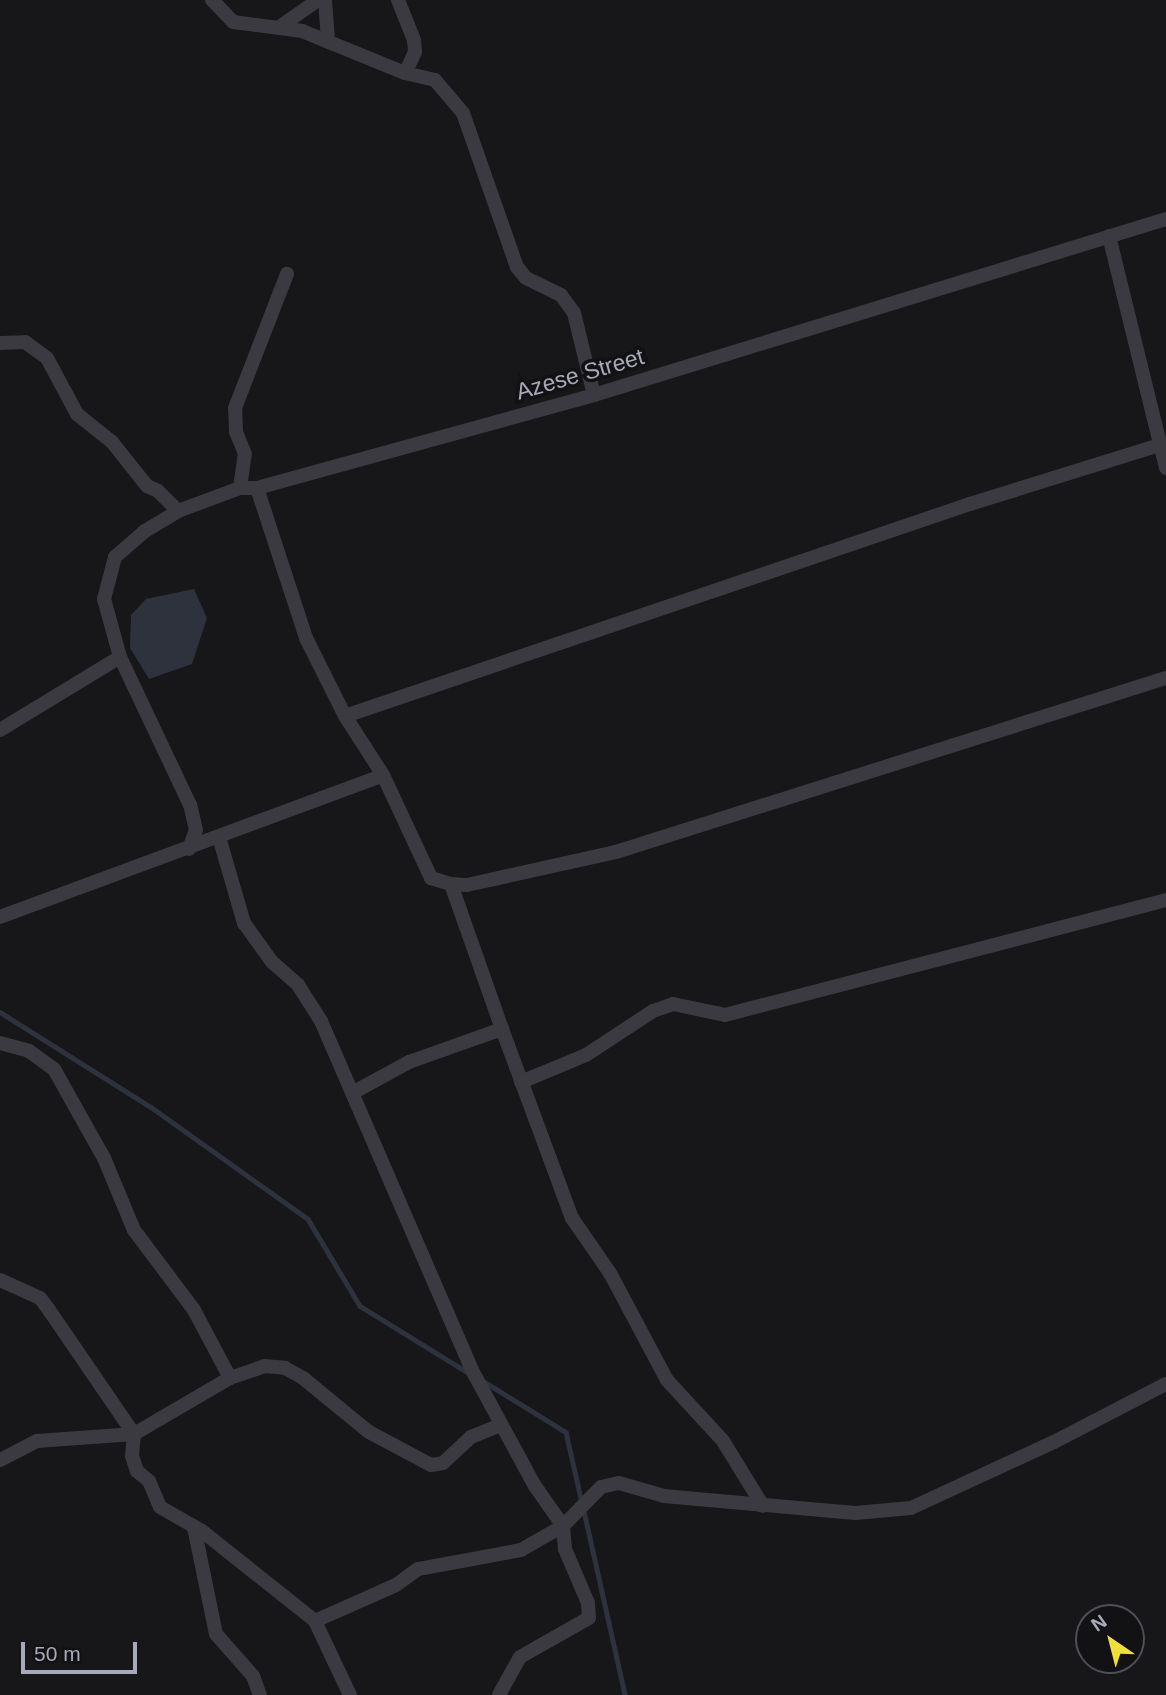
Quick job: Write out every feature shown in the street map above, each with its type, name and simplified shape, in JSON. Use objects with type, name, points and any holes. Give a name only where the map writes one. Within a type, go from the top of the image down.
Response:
[{"type":"street","points":[[212,0],[233,22],[281,26],[328,40],[405,73],[435,80],[463,113],[517,267],[526,278],[561,295],[574,313],[594,395]]},
{"type":"street","points":[[281,26],[318,0]]},
{"type":"street","points":[[325,0],[328,40]]},
{"type":"street","points":[[398,0],[414,40],[415,52],[405,73]]},
{"type":"street","name":"Azese Street","points":[[189,849],[196,830],[190,805],[120,657],[104,599],[116,557],[145,531],[177,511],[240,488],[257,488],[594,395],[1166,219]]},
{"type":"street","points":[[1109,236],[1166,468]]},
{"type":"street","points":[[240,488],[245,454],[236,432],[235,408],[287,274]]},
{"type":"street","points":[[0,343],[25,342],[47,358],[77,414],[112,442],[146,486],[158,491],[177,511]]},
{"type":"street","points":[[345,716],[970,504],[1160,445]]},
{"type":"street","points":[[257,488],[306,638],[345,716],[383,775],[430,878],[451,884],[467,885],[616,852],[1166,678]]},
{"type":"street","points":[[0,730],[120,657]]},
{"type":"street","points":[[0,916],[189,849],[383,775]]},
{"type":"street","points":[[219,837],[244,923],[272,962],[304,994],[354,1091],[473,1372],[501,1426],[563,1526],[565,1549],[588,1603],[589,1618],[520,1657],[499,1695]]},
{"type":"street","points":[[451,884],[520,1082],[572,1218],[610,1273],[667,1380],[723,1441],[763,1506]]},
{"type":"street","points":[[520,1082],[586,1055],[653,1011],[673,1004],[724,1015],[1166,900]]},
{"type":"street","points":[[354,1091],[409,1062],[502,1029]]},
{"type":"street","points":[[0,1043],[29,1051],[54,1069],[104,1157],[134,1230],[194,1310],[230,1378]]},
{"type":"street","points":[[0,1280],[40,1298],[134,1434],[135,1463],[160,1507],[194,1527],[315,1621],[351,1695]]},
{"type":"street","points":[[0,1460],[37,1441],[134,1434],[230,1378],[264,1366],[285,1368],[303,1378],[369,1433],[431,1465],[443,1463],[471,1437],[501,1426]]},
{"type":"street","points":[[315,1621],[396,1585],[418,1569],[521,1550],[563,1526],[601,1487],[619,1483],[664,1496],[855,1513],[911,1508],[1054,1442],[1166,1384]]},
{"type":"street","points":[[194,1527],[216,1634],[253,1676],[260,1695]]},
{"type":"shaded area","points":[[194,589],[207,618],[192,664],[149,679],[130,648],[131,615],[146,599]]},
{"type":"waterway","points":[[0,1012],[151,1107],[308,1219],[360,1306],[469,1373]]},
{"type":"waterway","points":[[483,1381],[566,1432],[582,1503]]},
{"type":"waterway","points":[[584,1511],[625,1695]]}]
